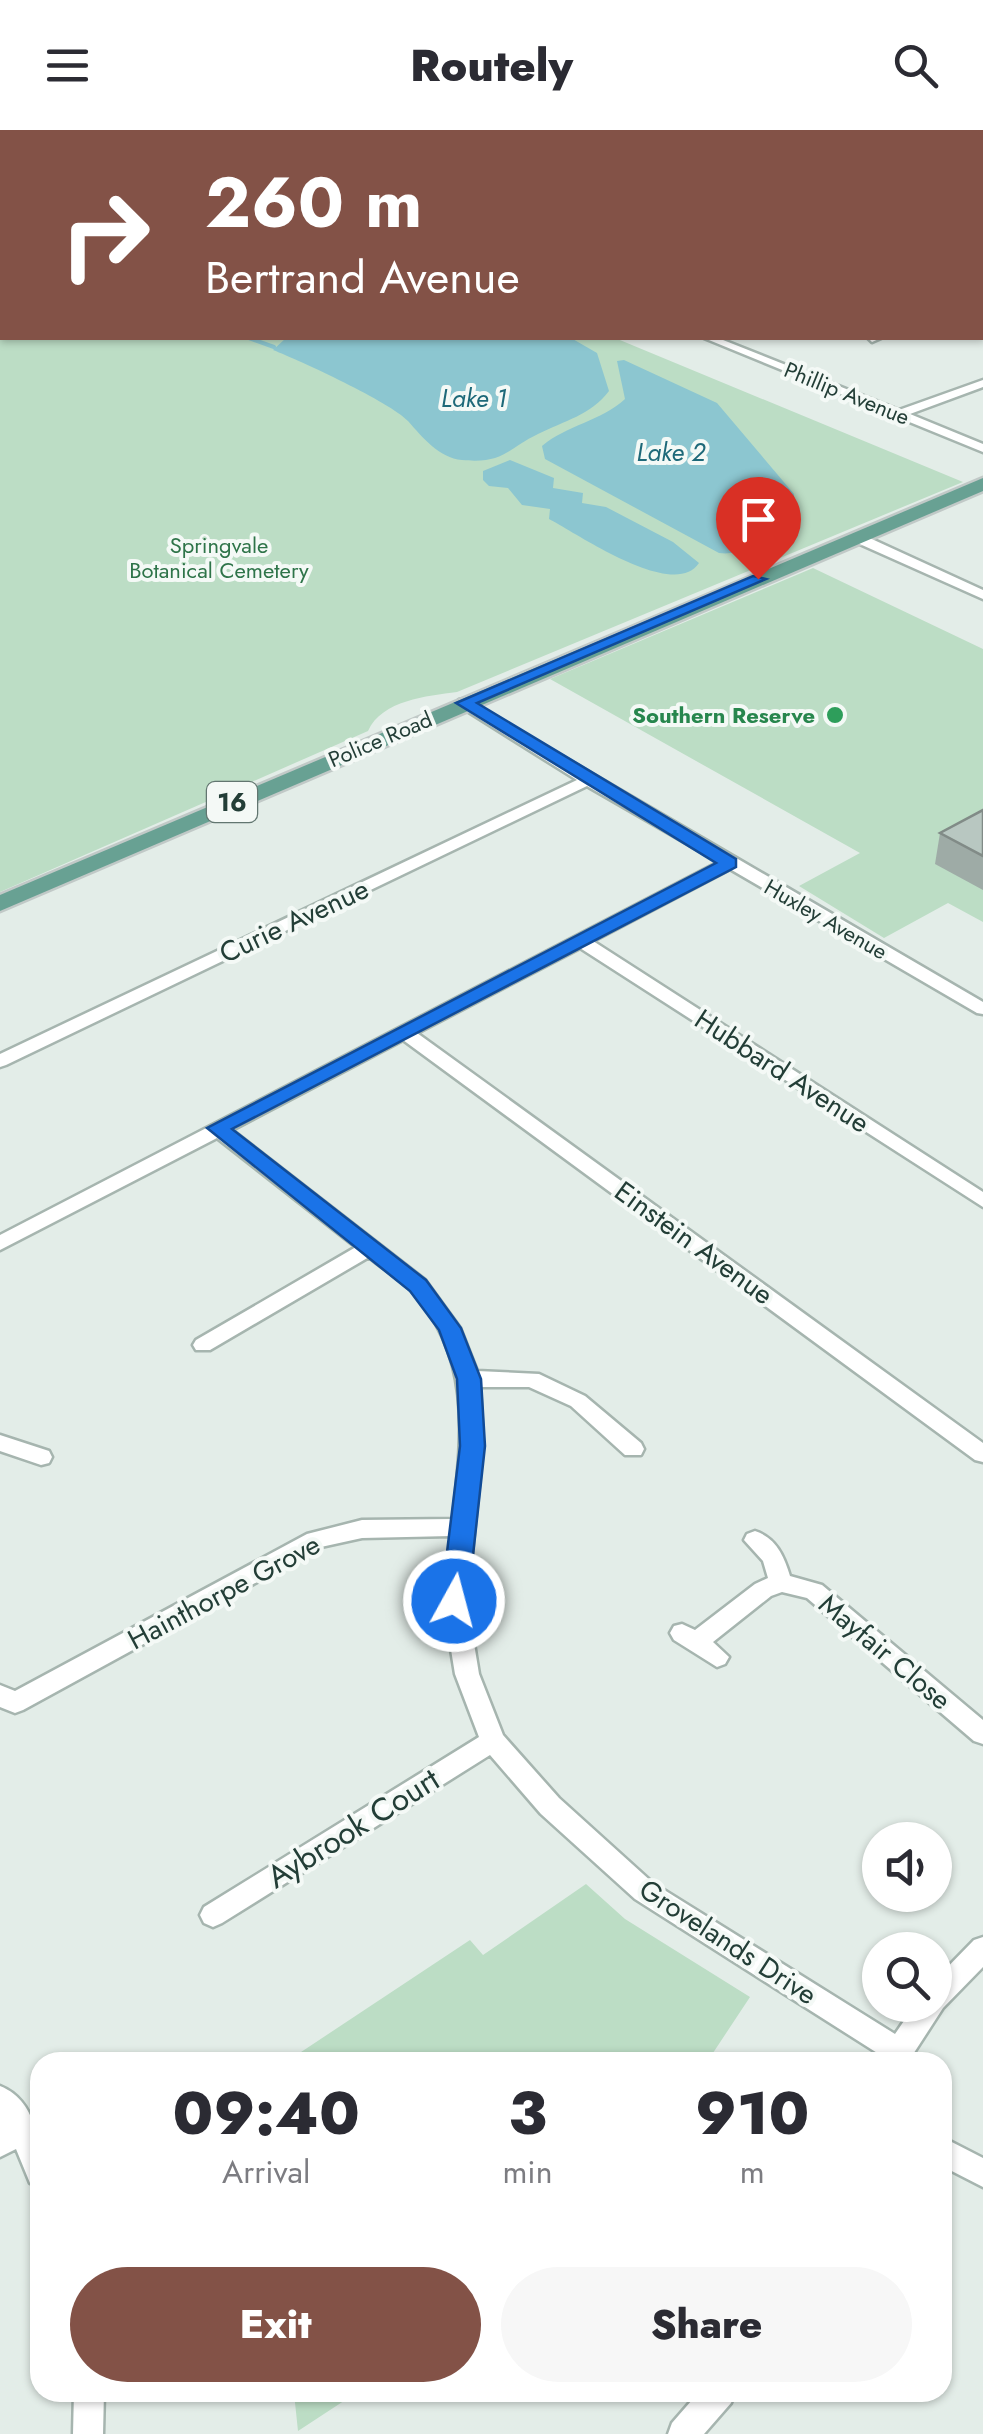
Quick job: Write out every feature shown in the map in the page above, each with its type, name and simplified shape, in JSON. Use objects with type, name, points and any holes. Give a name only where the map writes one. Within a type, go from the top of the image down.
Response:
[{"type":"main road","name":"Police Road","points":[[0,904],[983,484]]},
{"type":"street","name":"Phillip Avenue","points":[[715,340],[983,448]]},
{"type":"street","points":[[903,416],[983,383]]},
{"type":"street","points":[[858,538],[983,595]]},
{"type":"street","name":"Huxley Avenue","points":[[464,703],[588,780],[983,1009]]},
{"type":"street","name":"Curie Avenue","points":[[0,1061],[588,780]]},
{"type":"street","points":[[0,1243],[730,863]]},
{"type":"street","name":"Hubbard Avenue","points":[[582,941],[983,1200]]},
{"type":"street","name":"Einstein Avenue","points":[[405,1033],[983,1454]]},
{"type":"street","name":"Grovelands Drive","points":[[218,1128],[418,1285],[450,1328],[469,1379],[472,1446],[454,1601],[467,1674],[493,1741],[550,1806],[644,1891],[887,2052]]},
{"type":"street","points":[[203,1346],[370,1246]]},
{"type":"street","points":[[469,1379],[532,1379],[578,1402],[633,1449]]},
{"type":"street","points":[[0,1443],[41,1458]]},
{"type":"street","name":"Hainthorpe Grove","points":[[0,1695],[15,1704],[315,1540],[362,1528],[464,1527]]},
{"type":"street","points":[[699,1644],[763,1590],[781,1583],[773,1557],[755,1540]]},
{"type":"street","name":"Mayfair Close","points":[[781,1583],[814,1591],[983,1734]]},
{"type":"street","name":"Aybrook Court","points":[[212,1916],[493,1741]]},
{"type":"street","points":[[952,1982],[983,1949]]},
{"type":"street","points":[[898,2052],[919,2022]]},
{"type":"street","points":[[0,2100],[11,2136],[30,2160]]},
{"type":"street","points":[[952,2156],[983,2173]]},
{"type":"street","points":[[88,2434],[89,2402]]},
{"type":"street","points":[[683,2434],[711,2402]]},
{"type":"green space","name":"Springvale Botanical Cemetery","points":[[0,340],[620,340],[963,482],[457,692],[394,706],[368,731],[0,892]]},
{"type":"green space","name":"Southern Reserve","points":[[813,568],[983,649],[983,922],[948,903],[884,938],[799,886],[860,853],[550,679]]},
{"type":"green space","points":[[586,1884],[625,1919],[750,1997],[714,2052],[301,2052],[470,1940],[483,1955]]},
{"type":"green space","points":[[295,2402],[342,2402],[298,2431]]},
{"type":"water","name":"Lake 1","points":[[284,340],[574,340],[597,353],[609,391],[585,412],[504,454],[487,460],[462,460],[438,451],[383,403],[273,350]]},
{"type":"water","name":"Lake 2","points":[[624,360],[717,403],[794,494],[792,528],[747,550],[719,553],[545,459],[542,446],[625,399],[617,361]]},
{"type":"water","points":[[510,460],[554,478],[553,488],[583,493],[582,503],[606,507],[673,542],[699,563],[687,573],[669,574],[648,570],[603,550],[549,519],[550,509],[522,505],[508,488],[489,486],[483,480],[483,471]]},
{"type":"building","points":[[983,810],[983,856],[940,833]]},
{"type":"waterway","points":[[255,340],[274,347]]},
{"type":"place","name":"Southern Reserve","points":[[835,715]]},
{"type":"route","points":[[454,1601],[472,1446],[469,1379],[450,1328],[418,1285],[218,1128],[730,863],[464,703],[758,579]]}]
